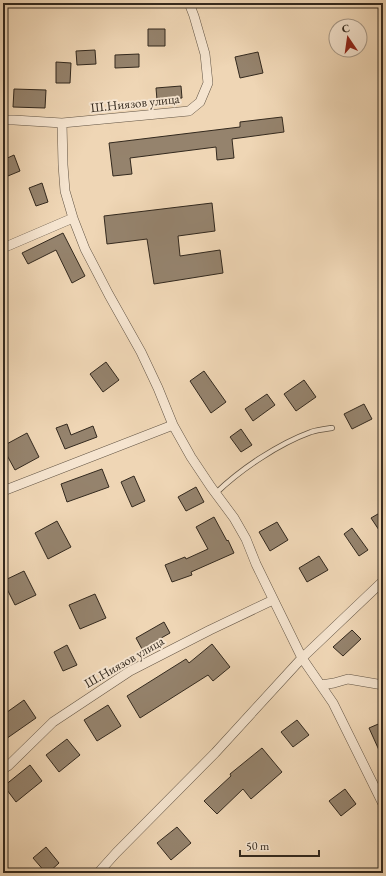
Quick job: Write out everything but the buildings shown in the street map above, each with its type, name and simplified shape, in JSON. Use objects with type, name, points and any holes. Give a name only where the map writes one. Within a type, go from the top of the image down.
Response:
[{"type":"street","name":"Ш.Ниязов улица","points":[[3,120],[62,123],[189,111],[200,102],[208,83],[205,54],[189,3]]},
{"type":"street","points":[[62,123],[65,191],[73,218],[85,249],[137,346],[158,388],[173,425],[191,457],[234,518],[246,539],[256,564],[302,658],[333,703],[383,804]]},
{"type":"street","points":[[3,248],[73,218]]},
{"type":"street","points":[[3,491],[173,425]]},
{"type":"street","points":[[98,873],[215,753],[302,658],[383,581]]},
{"type":"street","name":"Ш.Ниязов улица","points":[[3,769],[8,766],[53,722],[130,671],[273,600]]},
{"type":"street","points":[[321,685],[348,679],[383,685]]},
{"type":"lane","points":[[216,494],[225,484],[250,465],[281,445],[312,431],[332,428]]}]
